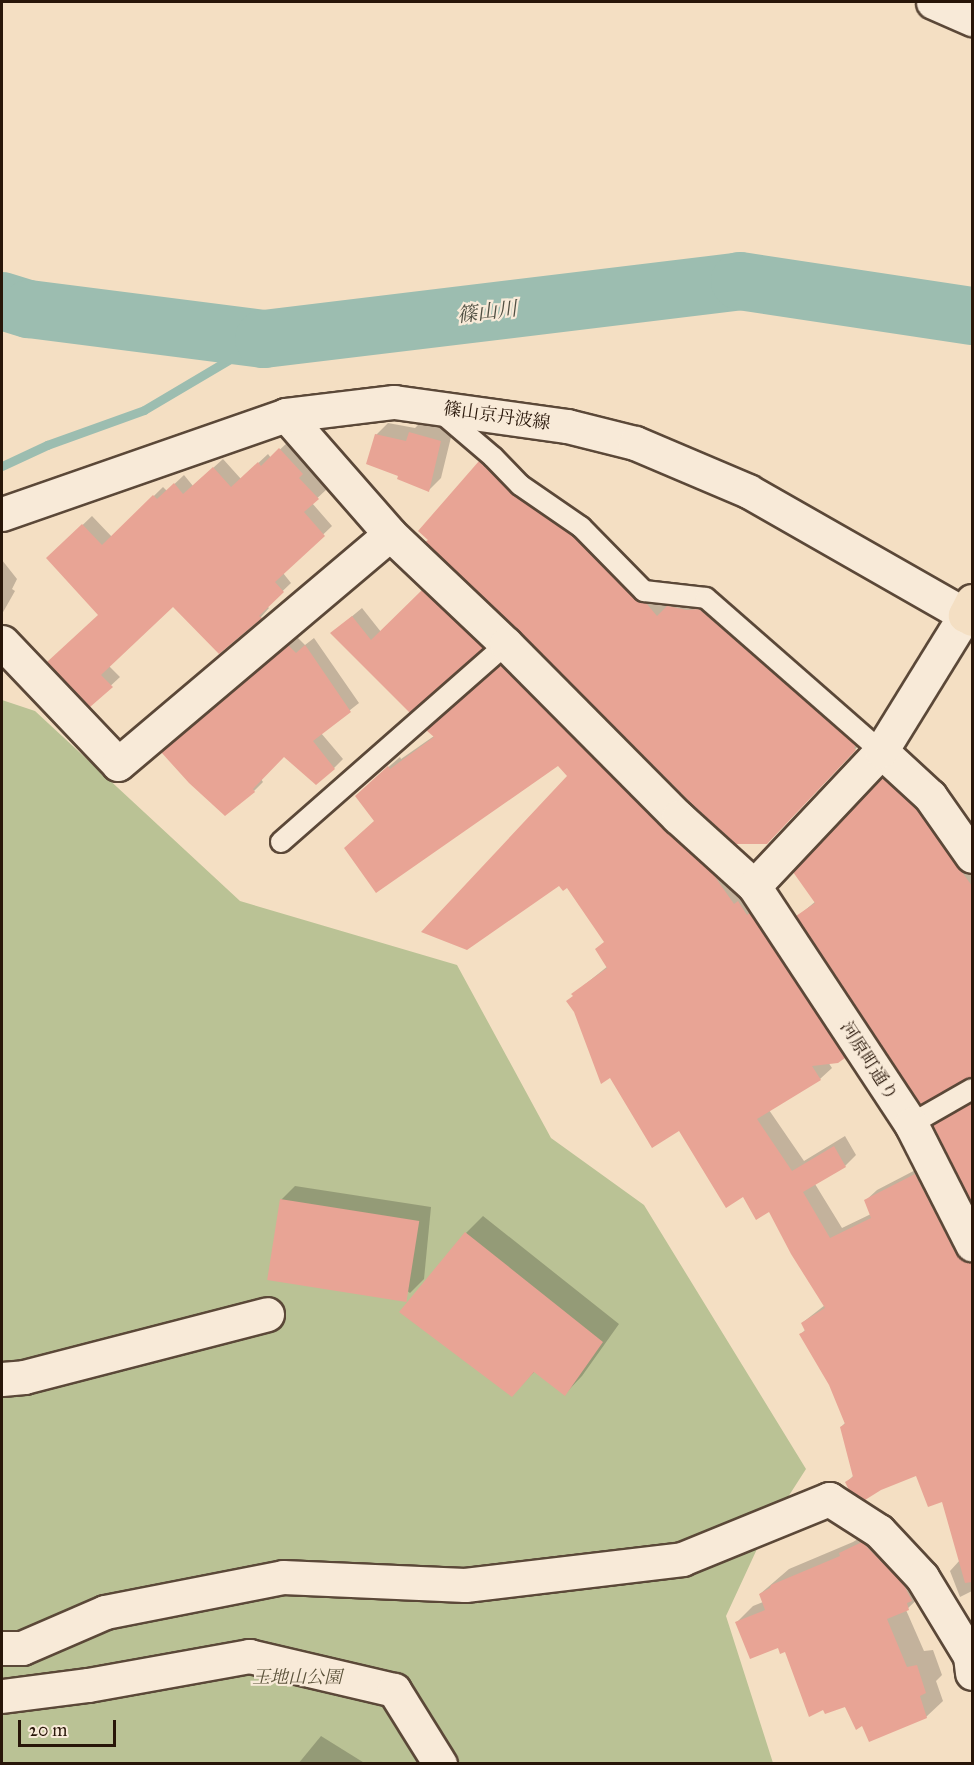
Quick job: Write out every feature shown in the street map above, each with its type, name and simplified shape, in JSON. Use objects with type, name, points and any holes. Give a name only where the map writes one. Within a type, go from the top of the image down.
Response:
[{"type":"street","points":[[933,2],[972,18]]},
{"type":"street","name":"篠山京丹波線","points":[[2,514],[286,415],[394,402],[567,426],[635,443],[748,492],[970,612]]},
{"type":"street","name":"河原町通り","points":[[286,415],[390,534],[506,644],[678,818],[754,886],[911,1124],[972,1244]]},
{"type":"street","points":[[2,642],[118,764],[390,534]]},
{"type":"street","points":[[754,886],[882,751],[970,612]]},
{"type":"street","points":[[882,751],[930,796],[972,856]]},
{"type":"street","points":[[2,1379],[24,1377],[267,1314]]},
{"type":"street","points":[[2,1647],[22,1648],[105,1612],[283,1577],[395,1584],[465,1585],[682,1559],[829,1499],[879,1531],[922,1577],[970,1656],[972,1673]]},
{"type":"street","points":[[2,1696],[88,1685],[249,1656],[394,1690],[440,1764]]},
{"type":"lane","points":[[434,407],[493,457],[520,485],[581,527],[644,591],[706,598],[882,751]]},
{"type":"lane","points":[[281,842],[506,644]]},
{"type":"lane","points":[[911,1124],[972,1089]]},
{"type":"green space","name":"王地山公園","points":[[2,700],[35,711],[240,901],[457,965],[551,1138],[644,1205],[806,1469],[763,1536],[726,1616],[773,1763],[2,1764]]},
{"type":"building","points":[[409,432],[441,441],[429,492],[397,479],[398,476],[366,464],[375,434],[406,441]]},
{"type":"building","points":[[279,448],[303,474],[299,478],[319,499],[304,512],[325,536],[275,582],[284,592],[259,616],[262,618],[219,654],[173,607],[101,675],[113,687],[90,707],[47,662],[98,615],[46,558],[82,524],[102,545],[153,495],[157,499],[174,483],[183,494],[213,467],[231,487],[258,462],[261,466]]},
{"type":"building","points":[[479,461],[513,495],[573,536],[635,599],[646,603],[657,616],[667,606],[687,610],[699,609],[856,745],[854,748],[856,750],[767,844],[736,844],[691,803],[519,631],[425,542],[428,540],[418,531]]},
{"type":"building","points":[[422,590],[483,648],[410,713],[330,633],[352,616],[371,640]]},
{"type":"building","points":[[288,645],[296,653],[305,645],[351,712],[313,741],[335,769],[316,785],[284,757],[253,789],[255,792],[225,816],[189,783],[161,752]]},
{"type":"building","points":[[500,665],[665,830],[713,874],[734,904],[738,901],[747,915],[750,913],[845,1058],[838,1063],[812,1066],[821,1080],[757,1119],[792,1171],[834,1146],[846,1167],[803,1192],[830,1238],[871,1218],[864,1200],[915,1174],[955,1252],[962,1260],[972,1262],[972,1582],[965,1583],[942,1502],[928,1507],[916,1476],[881,1490],[865,1500],[849,1490],[845,1482],[853,1477],[840,1427],[845,1424],[829,1385],[799,1334],[805,1331],[801,1323],[825,1308],[791,1254],[769,1212],[756,1220],[743,1197],[726,1208],[679,1131],[652,1148],[610,1078],[601,1084],[574,1012],[566,1001],[573,996],[571,994],[607,968],[595,949],[604,942],[567,888],[563,891],[559,886],[467,950],[421,932],[567,776],[558,766],[376,893],[344,848],[374,821],[355,796],[388,766],[390,769],[434,737],[426,730]]},
{"type":"building","points":[[882,777],[916,808],[972,886],[972,1077],[921,1105],[796,916],[815,903],[793,872]]},
{"type":"building","points":[[972,1103],[972,1204],[933,1125]]},
{"type":"building","points":[[280,1199],[419,1221],[406,1302],[267,1280]]},
{"type":"building","points":[[465,1232],[603,1342],[565,1396],[534,1372],[512,1397],[399,1312]]},
{"type":"building","points":[[862,1542],[904,1585],[912,1601],[907,1603],[909,1610],[887,1619],[907,1667],[917,1665],[926,1693],[920,1696],[927,1718],[869,1742],[862,1726],[856,1730],[845,1707],[825,1714],[823,1710],[809,1717],[785,1652],[780,1654],[778,1648],[750,1659],[735,1622],[765,1610],[759,1594],[771,1585],[840,1556],[839,1553]]},
{"type":"waterway","name":"篠山川","points":[[2,301],[29,309],[264,339],[740,281],[972,316]]},
{"type":"waterway","points":[[2,466],[47,445],[144,410],[264,339]]}]
